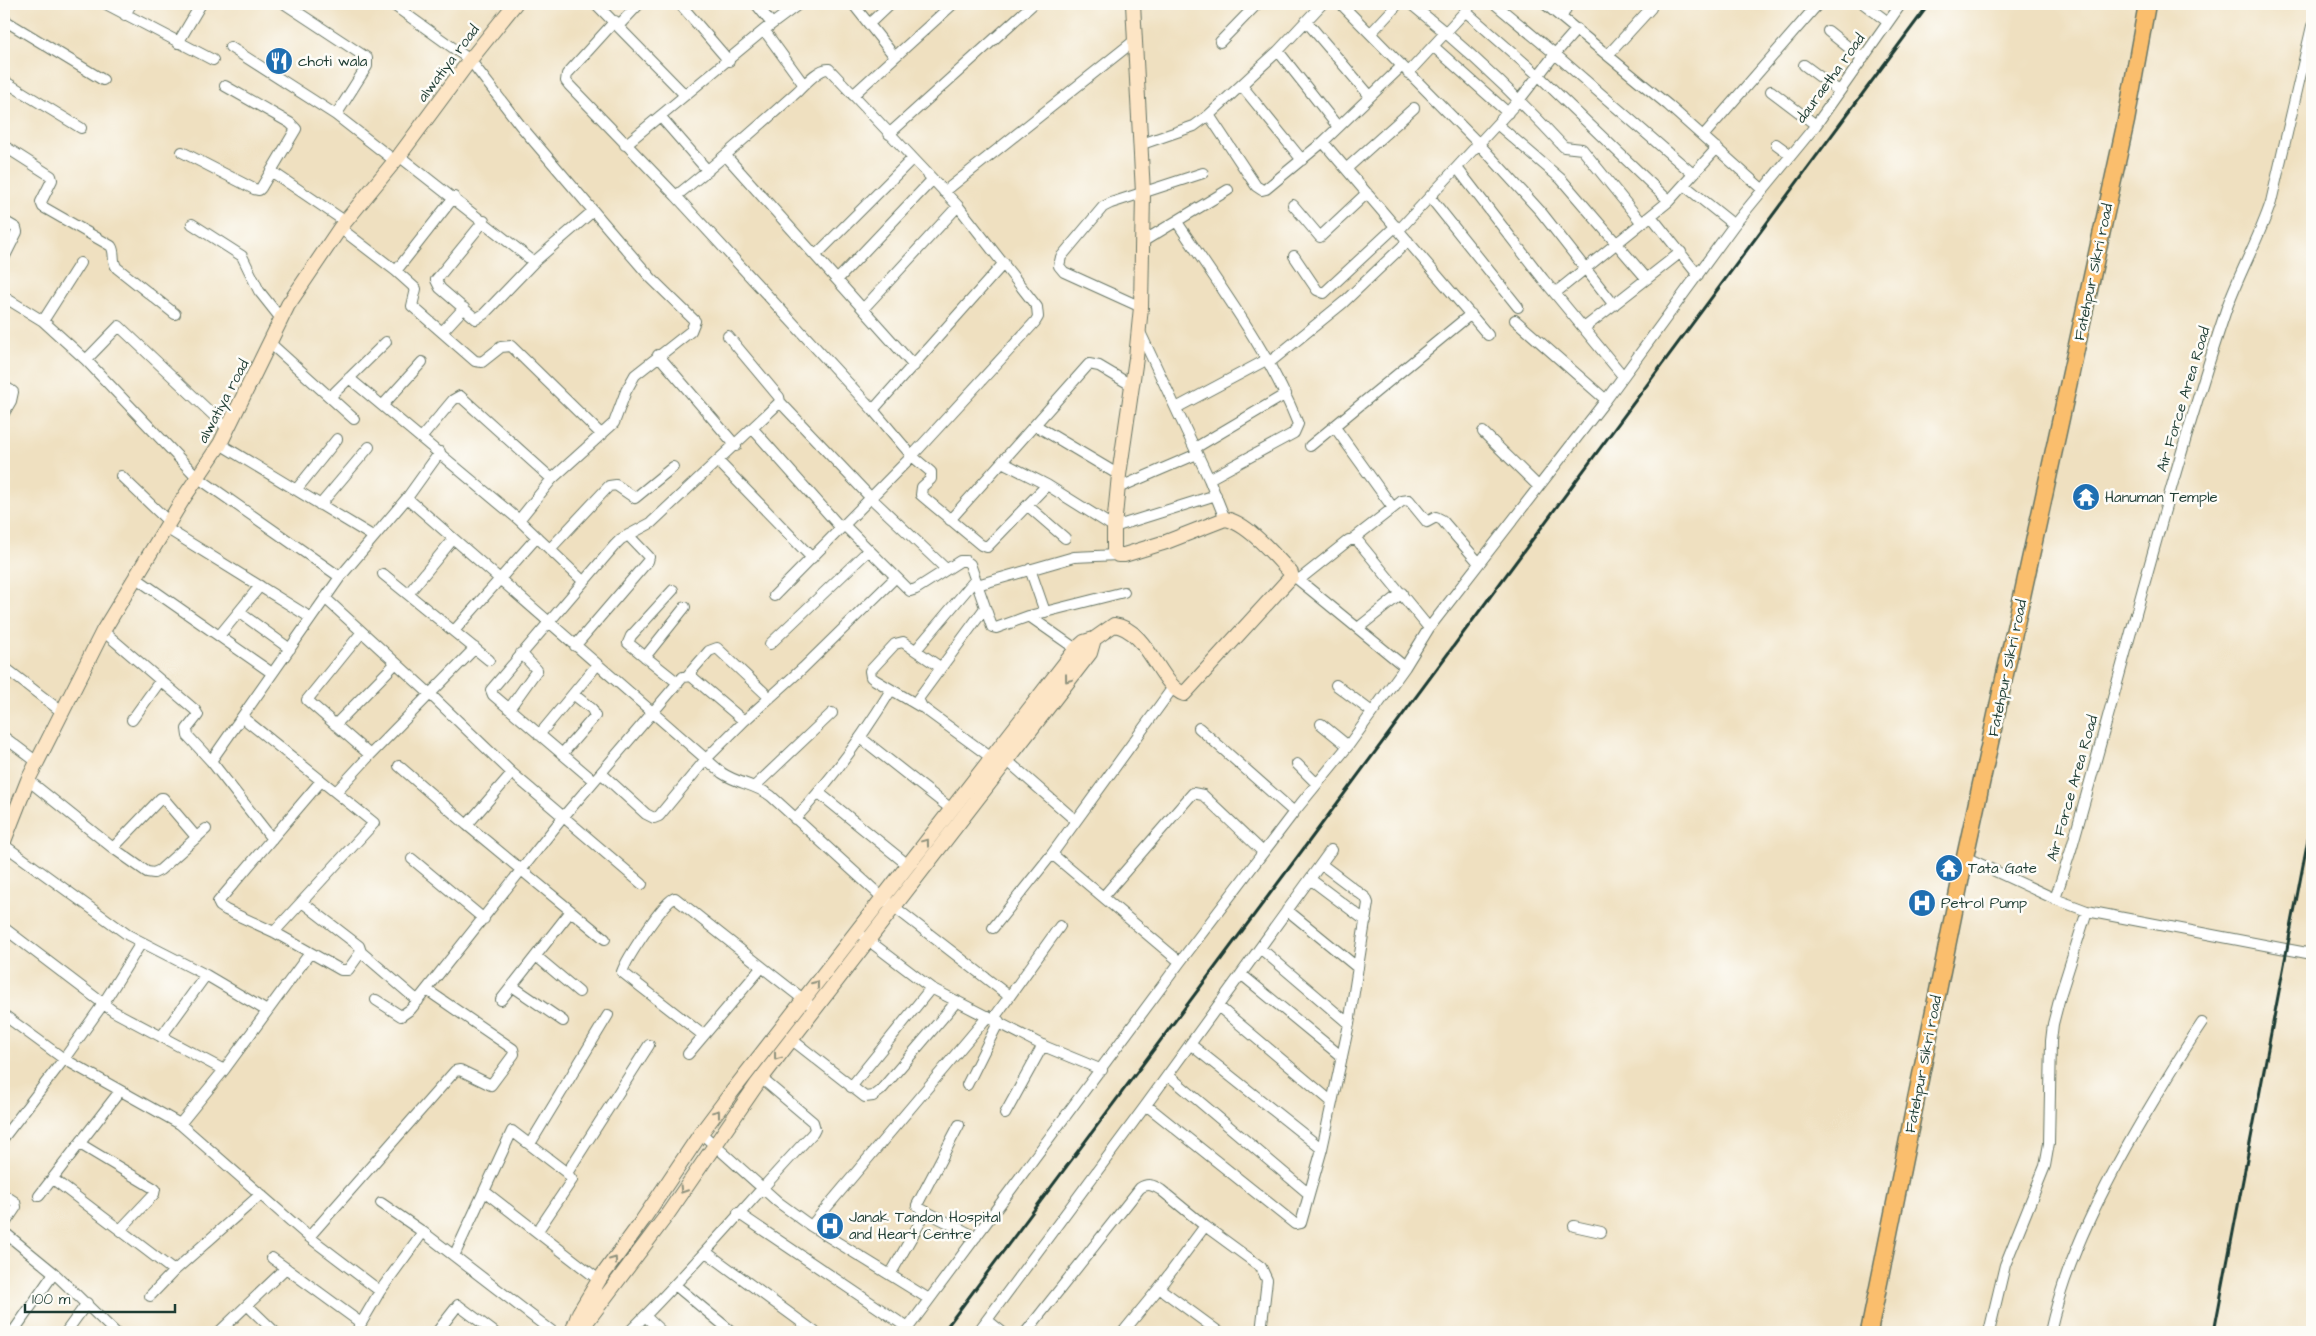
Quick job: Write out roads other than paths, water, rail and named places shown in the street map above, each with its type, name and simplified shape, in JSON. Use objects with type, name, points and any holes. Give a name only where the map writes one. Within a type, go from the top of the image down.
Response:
[{"type":"main road","name":"Fatehpur Sikri road","points":[[1869,1332],[1965,857],[2126,121],[2147,4]]},
{"type":"street","points":[[106,4],[213,60]]},
{"type":"street","points":[[125,15],[131,4]]},
{"type":"street","points":[[178,43],[201,4]]},
{"type":"street","points":[[285,4],[367,58],[367,66],[336,115]]},
{"type":"street","points":[[392,4],[470,60],[520,125],[651,278],[695,321],[691,331],[658,355],[635,375],[626,391],[617,418],[552,479],[519,520]]},
{"type":"street","name":"alwatiya road","points":[[4,843],[8,821],[103,631],[197,477],[220,444],[271,344],[288,305],[343,225],[515,4]]},
{"type":"street","points":[[596,4],[617,23],[685,95]]},
{"type":"street","points":[[639,4],[571,69],[566,80],[625,145],[676,196],[873,410],[912,456],[932,474],[931,479],[922,487],[921,495],[950,520],[981,545],[987,547],[1047,485]]},
{"type":"street","points":[[680,4],[729,61]]},
{"type":"street","points":[[756,4],[804,85]]},
{"type":"street","points":[[625,145],[768,27],[799,4]]},
{"type":"street","points":[[853,4],[895,57]]},
{"type":"street","points":[[869,24],[890,4]]},
{"type":"street","points":[[853,95],[953,4]]},
{"type":"street","points":[[889,134],[1034,4]]},
{"type":"street","points":[[1118,555],[1112,545],[1118,482],[1141,307],[1142,144],[1133,4]]},
{"type":"street","points":[[1220,42],[1257,4]]},
{"type":"street","points":[[1142,144],[1194,126],[1209,115],[1278,51],[1322,4]]},
{"type":"street","points":[[1341,4],[1479,144],[1541,212],[1614,305]]},
{"type":"street","points":[[1370,33],[1398,4]]},
{"type":"street","points":[[1411,4],[1446,32],[1520,100],[1564,147],[1582,149],[1642,223]]},
{"type":"street","points":[[1495,4],[1556,54],[1693,174]]},
{"type":"street","points":[[1545,4],[1704,136],[1763,190]]},
{"type":"street","points":[[1562,17],[1568,4]]},
{"type":"street","points":[[1704,136],[1818,4]]},
{"type":"street","points":[[1864,4],[1888,22]]},
{"type":"street","name":"dauraetha road","points":[[906,1330],[1263,852],[1348,746],[1405,667],[1430,628],[1606,400],[1734,225],[1816,125],[1901,4]]},
{"type":"street","points":[[1209,115],[1258,188],[1266,189],[1302,160],[1370,96],[1433,46],[1469,7],[1669,201]]},
{"type":"street","points":[[1608,55],[1651,8]]},
{"type":"street","points":[[4,20],[103,80]]},
{"type":"street","points":[[1306,21],[1370,96]]},
{"type":"street","name":"Air Force Area Road","points":[[2055,899],[2076,832],[2194,410],[2232,293],[2262,229],[2272,202],[2312,26]]},
{"type":"street","points":[[1294,256],[1317,290],[1324,293],[1430,197],[1520,100],[1577,29]]},
{"type":"street","points":[[1828,31],[1863,58]]},
{"type":"street","points":[[944,192],[1134,41]]},
{"type":"street","points":[[1433,46],[1508,113]]},
{"type":"street","points":[[230,47],[336,115],[454,196],[534,262]]},
{"type":"street","points":[[1278,51],[1338,127]]},
{"type":"street","points":[[1804,65],[1839,91]]},
{"type":"street","points":[[676,196],[726,156],[804,85],[826,69],[958,206],[1037,307],[1038,317],[912,456],[774,596]]},
{"type":"street","points":[[4,81],[81,128]]},
{"type":"street","points":[[182,152],[256,190],[261,188],[295,133],[294,126],[225,86]]},
{"type":"street","points":[[1242,86],[1302,160]]},
{"type":"street","points":[[1770,91],[1816,125]]},
{"type":"street","points":[[1346,169],[1414,108]]},
{"type":"street","points":[[660,116],[708,171]]},
{"type":"street","points":[[1498,124],[1561,179],[1615,245],[1647,279]]},
{"type":"street","points":[[1322,142],[1488,335]]},
{"type":"street","points":[[1776,144],[1791,155]]},
{"type":"street","points":[[4,146],[51,176],[52,180],[41,202],[43,207],[111,246],[114,264],[175,314]]},
{"type":"street","points":[[1555,293],[1669,201],[1717,148]]},
{"type":"street","points":[[726,156],[816,254],[914,366]]},
{"type":"street","points":[[816,254],[912,159]]},
{"type":"street","points":[[1457,168],[1623,376]]},
{"type":"street","points":[[271,171],[343,225],[416,289],[412,306],[478,362],[486,360],[500,347],[511,346],[602,434]]},
{"type":"street","points":[[1141,307],[1064,272],[1060,269],[1059,262],[1104,207],[1203,173]]},
{"type":"street","points":[[838,279],[932,180]]},
{"type":"street","points":[[1684,185],[1734,225]]},
{"type":"street","points":[[1142,242],[1228,190]]},
{"type":"street","points":[[1293,205],[1320,237],[1367,193]]},
{"type":"street","points":[[396,271],[454,196]]},
{"type":"street","points":[[1430,197],[1518,306]]},
{"type":"street","points":[[864,308],[958,206]]},
{"type":"street","points":[[484,221],[436,280],[440,288],[473,317],[480,318],[534,262],[594,211]]},
{"type":"street","points":[[1651,216],[1698,275]]},
{"type":"street","points":[[4,221],[16,228],[17,232],[4,258]]},
{"type":"street","points":[[1177,222],[1269,361],[1286,394],[1298,424],[1296,431],[1209,479]]},
{"type":"street","points":[[192,224],[242,256],[259,291],[282,320]]},
{"type":"street","points":[[1176,408],[1269,361],[1344,302],[1408,241]]},
{"type":"street","points":[[1584,328],[1681,252]]},
{"type":"street","points":[[43,321],[80,263]]},
{"type":"street","points":[[873,410],[1004,263]]},
{"type":"street","points":[[4,297],[43,321],[86,360],[197,477],[340,577]]},
{"type":"street","points":[[442,332],[464,308]]},
{"type":"street","points":[[1310,446],[1471,314]]},
{"type":"street","points":[[1515,320],[1606,400]]},
{"type":"street","points":[[86,360],[119,326],[228,429]]},
{"type":"street","points":[[1139,330],[1209,479],[1225,519],[1247,529],[1296,577],[1405,667]]},
{"type":"street","points":[[728,336],[779,396],[780,402],[871,498],[946,569]]},
{"type":"street","points":[[330,397],[386,342]]},
{"type":"street","points":[[271,344],[354,418]]},
{"type":"street","points":[[658,355],[736,446]]},
{"type":"street","points":[[383,405],[422,362]]},
{"type":"street","points":[[950,520],[1089,364],[1099,366],[1131,385]]},
{"type":"street","points":[[349,378],[440,452],[519,520],[583,581]]},
{"type":"street","points":[[4,386],[13,392],[13,397],[4,413]]},
{"type":"street","points":[[1118,482],[1196,451],[1286,394]]},
{"type":"street","points":[[422,437],[453,400],[460,396],[552,479]]},
{"type":"street","points":[[594,781],[493,695],[491,690],[615,544],[651,523],[736,446],[780,402]]},
{"type":"street","points":[[1034,425],[1118,482]]},
{"type":"street","points":[[1334,426],[1393,508]]},
{"type":"street","points":[[753,430],[843,527],[869,550],[906,589],[912,590],[960,561],[966,561],[970,564],[992,627],[996,628],[1029,616],[1124,592]]},
{"type":"street","points":[[1484,432],[1538,486]]},
{"type":"street","points":[[296,490],[337,439]]},
{"type":"street","points":[[220,444],[374,537]]},
{"type":"street","points":[[320,505],[369,447]]},
{"type":"street","points":[[211,761],[340,577],[407,498],[440,452]]},
{"type":"street","points":[[718,461],[812,558]]},
{"type":"street","points":[[1002,462],[1047,485],[1114,528]]},
{"type":"street","points":[[550,549],[609,486],[616,485],[635,498],[673,467]]},
{"type":"street","points":[[121,476],[168,525],[311,618]]},
{"type":"street","points":[[1114,528],[1216,495]]},
{"type":"street","points":[[407,498],[548,623],[728,778],[754,786],[771,796],[888,903],[1009,996]]},
{"type":"street","points":[[574,1332],[579,1313],[600,1280],[701,1133],[809,1004],[888,903],[999,757],[1076,649],[1084,642],[1114,625],[1130,629],[1174,686],[1181,693],[1187,692],[1296,577],[1353,538],[1402,501],[1409,500],[1427,522],[1436,517],[1442,520],[1479,563]]},
{"type":"street","points":[[1028,506],[1065,538]]},
{"type":"street","points":[[916,650],[976,582],[1074,557],[1118,555],[1166,542],[1225,519]]},
{"type":"street","points":[[575,646],[648,561],[649,557],[646,552],[628,535]]},
{"type":"street","points":[[454,631],[538,537]]},
{"type":"street","points":[[1353,538],[1361,543],[1430,628]]},
{"type":"street","points":[[408,594],[453,539]]},
{"type":"street","points":[[770,644],[869,550]]},
{"type":"street","points":[[1030,569],[1044,612]]},
{"type":"street","points":[[383,574],[489,660]]},
{"type":"street","points":[[136,578],[272,674]]},
{"type":"street","points":[[601,773],[646,814],[654,818],[659,816],[706,759],[895,578]]},
{"type":"street","points":[[219,636],[260,586]]},
{"type":"street","points":[[672,590],[629,640],[630,645],[678,683]]},
{"type":"street","points":[[1358,628],[1402,593]]},
{"type":"street","points":[[325,598],[431,695],[512,773],[642,884]]},
{"type":"street","points":[[646,658],[685,607]]},
{"type":"street","points":[[922,707],[918,699],[985,608]]},
{"type":"street","points":[[239,612],[290,649]]},
{"type":"street","points":[[1029,616],[1076,649]]},
{"type":"street","points":[[103,631],[197,713],[187,733],[272,839]]},
{"type":"street","points":[[362,632],[308,700],[370,755]]},
{"type":"street","points":[[888,903],[908,865],[950,809],[999,757],[1090,652],[1094,638]]},
{"type":"street","points":[[940,667],[907,643],[900,642],[870,671],[871,677],[922,707],[999,757],[1076,821]]},
{"type":"street","points":[[336,792],[475,648]]},
{"type":"street","points":[[376,1000],[401,1016],[411,1009],[564,816],[652,712],[709,651],[717,648],[770,698]]},
{"type":"street","points":[[509,709],[537,670],[521,653]]},
{"type":"street","points":[[335,725],[396,663]]},
{"type":"street","points":[[539,735],[597,665]]},
{"type":"street","points":[[4,667],[62,712]]},
{"type":"street","points":[[688,675],[744,721]]},
{"type":"street","points":[[132,720],[160,681]]},
{"type":"street","points":[[1336,685],[1372,712]]},
{"type":"street","points":[[993,928],[1052,854],[1174,686]]},
{"type":"street","points":[[795,819],[819,793],[861,738],[891,690]]},
{"type":"street","points":[[562,754],[595,716],[592,710],[573,694]]},
{"type":"street","points":[[754,786],[832,713]]},
{"type":"street","points":[[242,717],[373,820],[374,826],[274,932]]},
{"type":"street","points":[[1321,724],[1348,746]]},
{"type":"street","points":[[1199,728],[1294,812]]},
{"type":"street","points":[[4,737],[37,762]]},
{"type":"street","points":[[861,738],[950,809]]},
{"type":"street","points":[[1297,764],[1317,784]]},
{"type":"street","points":[[399,766],[521,872],[604,939]]},
{"type":"street","points":[[468,825],[512,773]]},
{"type":"street","points":[[28,780],[113,848],[147,872],[154,873],[160,870],[206,829]]},
{"type":"street","points":[[321,781],[218,902],[226,910],[274,932],[344,971],[348,970],[361,952]]},
{"type":"street","points":[[819,793],[908,865]]},
{"type":"street","points":[[1103,897],[1193,793],[1203,795],[1263,852]]},
{"type":"street","points":[[113,848],[161,798],[164,798],[196,838]]},
{"type":"street","points":[[4,843],[141,943],[206,975],[267,1011]]},
{"type":"street","points":[[978,1332],[1146,1106],[1331,850]]},
{"type":"street","points":[[1052,854],[1180,962]]},
{"type":"street","points":[[1965,857],[2055,899],[2087,911],[2312,954]]},
{"type":"street","points":[[412,859],[484,919]]},
{"type":"street","points":[[1146,1106],[1297,1225],[1302,1220],[1322,1149],[1349,1024],[1368,903],[1366,898],[1321,864]]},
{"type":"street","points":[[1310,879],[1366,921]]},
{"type":"street","points":[[703,1035],[622,972],[655,919],[670,899],[674,898],[809,1004]]},
{"type":"street","points":[[302,902],[359,946],[361,952],[418,1001]]},
{"type":"street","points":[[1287,910],[1358,968]]},
{"type":"street","points":[[501,1000],[571,911]]},
{"type":"street","points":[[1989,1332],[2005,1265],[2046,1160],[2054,1024],[2060,993],[2087,911]]},
{"type":"street","points":[[811,1226],[994,1018],[1060,926]]},
{"type":"street","points":[[4,928],[103,1004],[224,1070]]},
{"type":"street","points":[[862,936],[932,988],[994,1018],[1043,1045],[1102,1070]]},
{"type":"street","points":[[4,1137],[64,1059],[103,1004],[141,943]]},
{"type":"street","points":[[1260,948],[1349,1024]]},
{"type":"street","points":[[180,1124],[224,1070],[310,953]]},
{"type":"street","points":[[536,956],[580,992]]},
{"type":"street","points":[[688,1054],[762,967]]},
{"type":"street","points":[[1241,974],[1342,1057]]},
{"type":"street","points":[[161,1037],[206,975]]},
{"type":"street","points":[[512,986],[563,1021]]},
{"type":"street","points":[[851,1087],[932,988]]},
{"type":"street","points":[[309,1237],[455,1071],[460,1070],[492,1085],[514,1054],[514,1049],[427,990]]},
{"type":"street","points":[[791,1039],[865,1097],[873,1096],[881,1090],[957,1001]]},
{"type":"street","points":[[574,1332],[588,1320],[667,1215],[714,1144],[791,1039],[809,1004]]},
{"type":"street","points":[[1218,1006],[1332,1102]]},
{"type":"street","points":[[4,1014],[64,1059],[180,1124],[309,1237],[380,1291]]},
{"type":"street","points":[[530,1144],[608,1015]]},
{"type":"street","points":[[967,1085],[994,1018]]},
{"type":"street","points":[[2050,1332],[2062,1291],[2103,1191],[2183,1051],[2202,1023]]},
{"type":"street","points":[[1190,1044],[1322,1149]]},
{"type":"street","points":[[567,1173],[648,1045]]},
{"type":"street","points":[[1005,1114],[1043,1045]]},
{"type":"street","points":[[1168,1075],[1309,1194]]},
{"type":"street","points":[[629,1332],[706,1252],[738,1213],[813,1133],[815,1125],[761,1078]]},
{"type":"street","points":[[39,1196],[120,1091]]},
{"type":"street","points":[[959,1125],[916,1205],[926,1212],[976,1236]]},
{"type":"street","points":[[454,1256],[510,1133],[514,1132],[571,1178],[571,1183],[537,1232]]},
{"type":"street","points":[[701,1133],[762,1187],[811,1226],[929,1299]]},
{"type":"street","points":[[80,1144],[155,1188],[154,1194],[120,1230]]},
{"type":"street","points":[[53,1179],[174,1271]]},
{"type":"street","points":[[1026,1332],[1140,1188],[1146,1185],[1154,1185],[1205,1226],[1261,1267],[1265,1273],[1266,1287],[1260,1332]]},
{"type":"street","points":[[484,1191],[600,1280]]},
{"type":"street","points":[[150,1296],[174,1271],[261,1194]]},
{"type":"street","points":[[4,1195],[15,1202],[16,1207],[4,1225]]},
{"type":"street","points":[[381,1203],[423,1232],[553,1332]]},
{"type":"street","points":[[890,1275],[926,1212]]},
{"type":"street","points":[[738,1213],[906,1330]]},
{"type":"street","points":[[1123,1332],[1159,1288],[1205,1226]]},
{"type":"street","points":[[1574,1226],[1601,1232]]},
{"type":"street","points":[[4,1232],[54,1273],[115,1332]]},
{"type":"street","points":[[272,1258],[358,1328],[380,1291],[423,1232]]},
{"type":"street","points":[[706,1252],[815,1332]]},
{"type":"street","points":[[219,1332],[286,1268]]},
{"type":"street","points":[[13,1332],[54,1273]]},
{"type":"street","points":[[675,1285],[732,1332]]},
{"type":"street","points":[[1159,1288],[1219,1332]]},
{"type":"street","points":[[66,1332],[87,1303]]},
{"type":"street","points":[[437,1332],[458,1305],[494,1332]]},
{"type":"street","points":[[248,1306],[275,1332]]},
{"type":"street","points":[[645,1316],[662,1332]]},
{"type":"street","points":[[987,1320],[1002,1332]]},
{"type":"railway","points":[[943,1332],[1929,4]]},
{"type":"railway","points":[[2214,1332],[2312,818]]},
{"type":"place","name":"choti wala","points":[[279,61]]},
{"type":"place","name":"Hanuman Temple","points":[[2086,497]]},
{"type":"place","name":"Tata Gate","points":[[1949,868]]},
{"type":"place","name":"Petrol Pump","points":[[1922,903]]},
{"type":"place","name":"Janak Tandon Hospital and Heart Centre","points":[[830,1226]]}]
